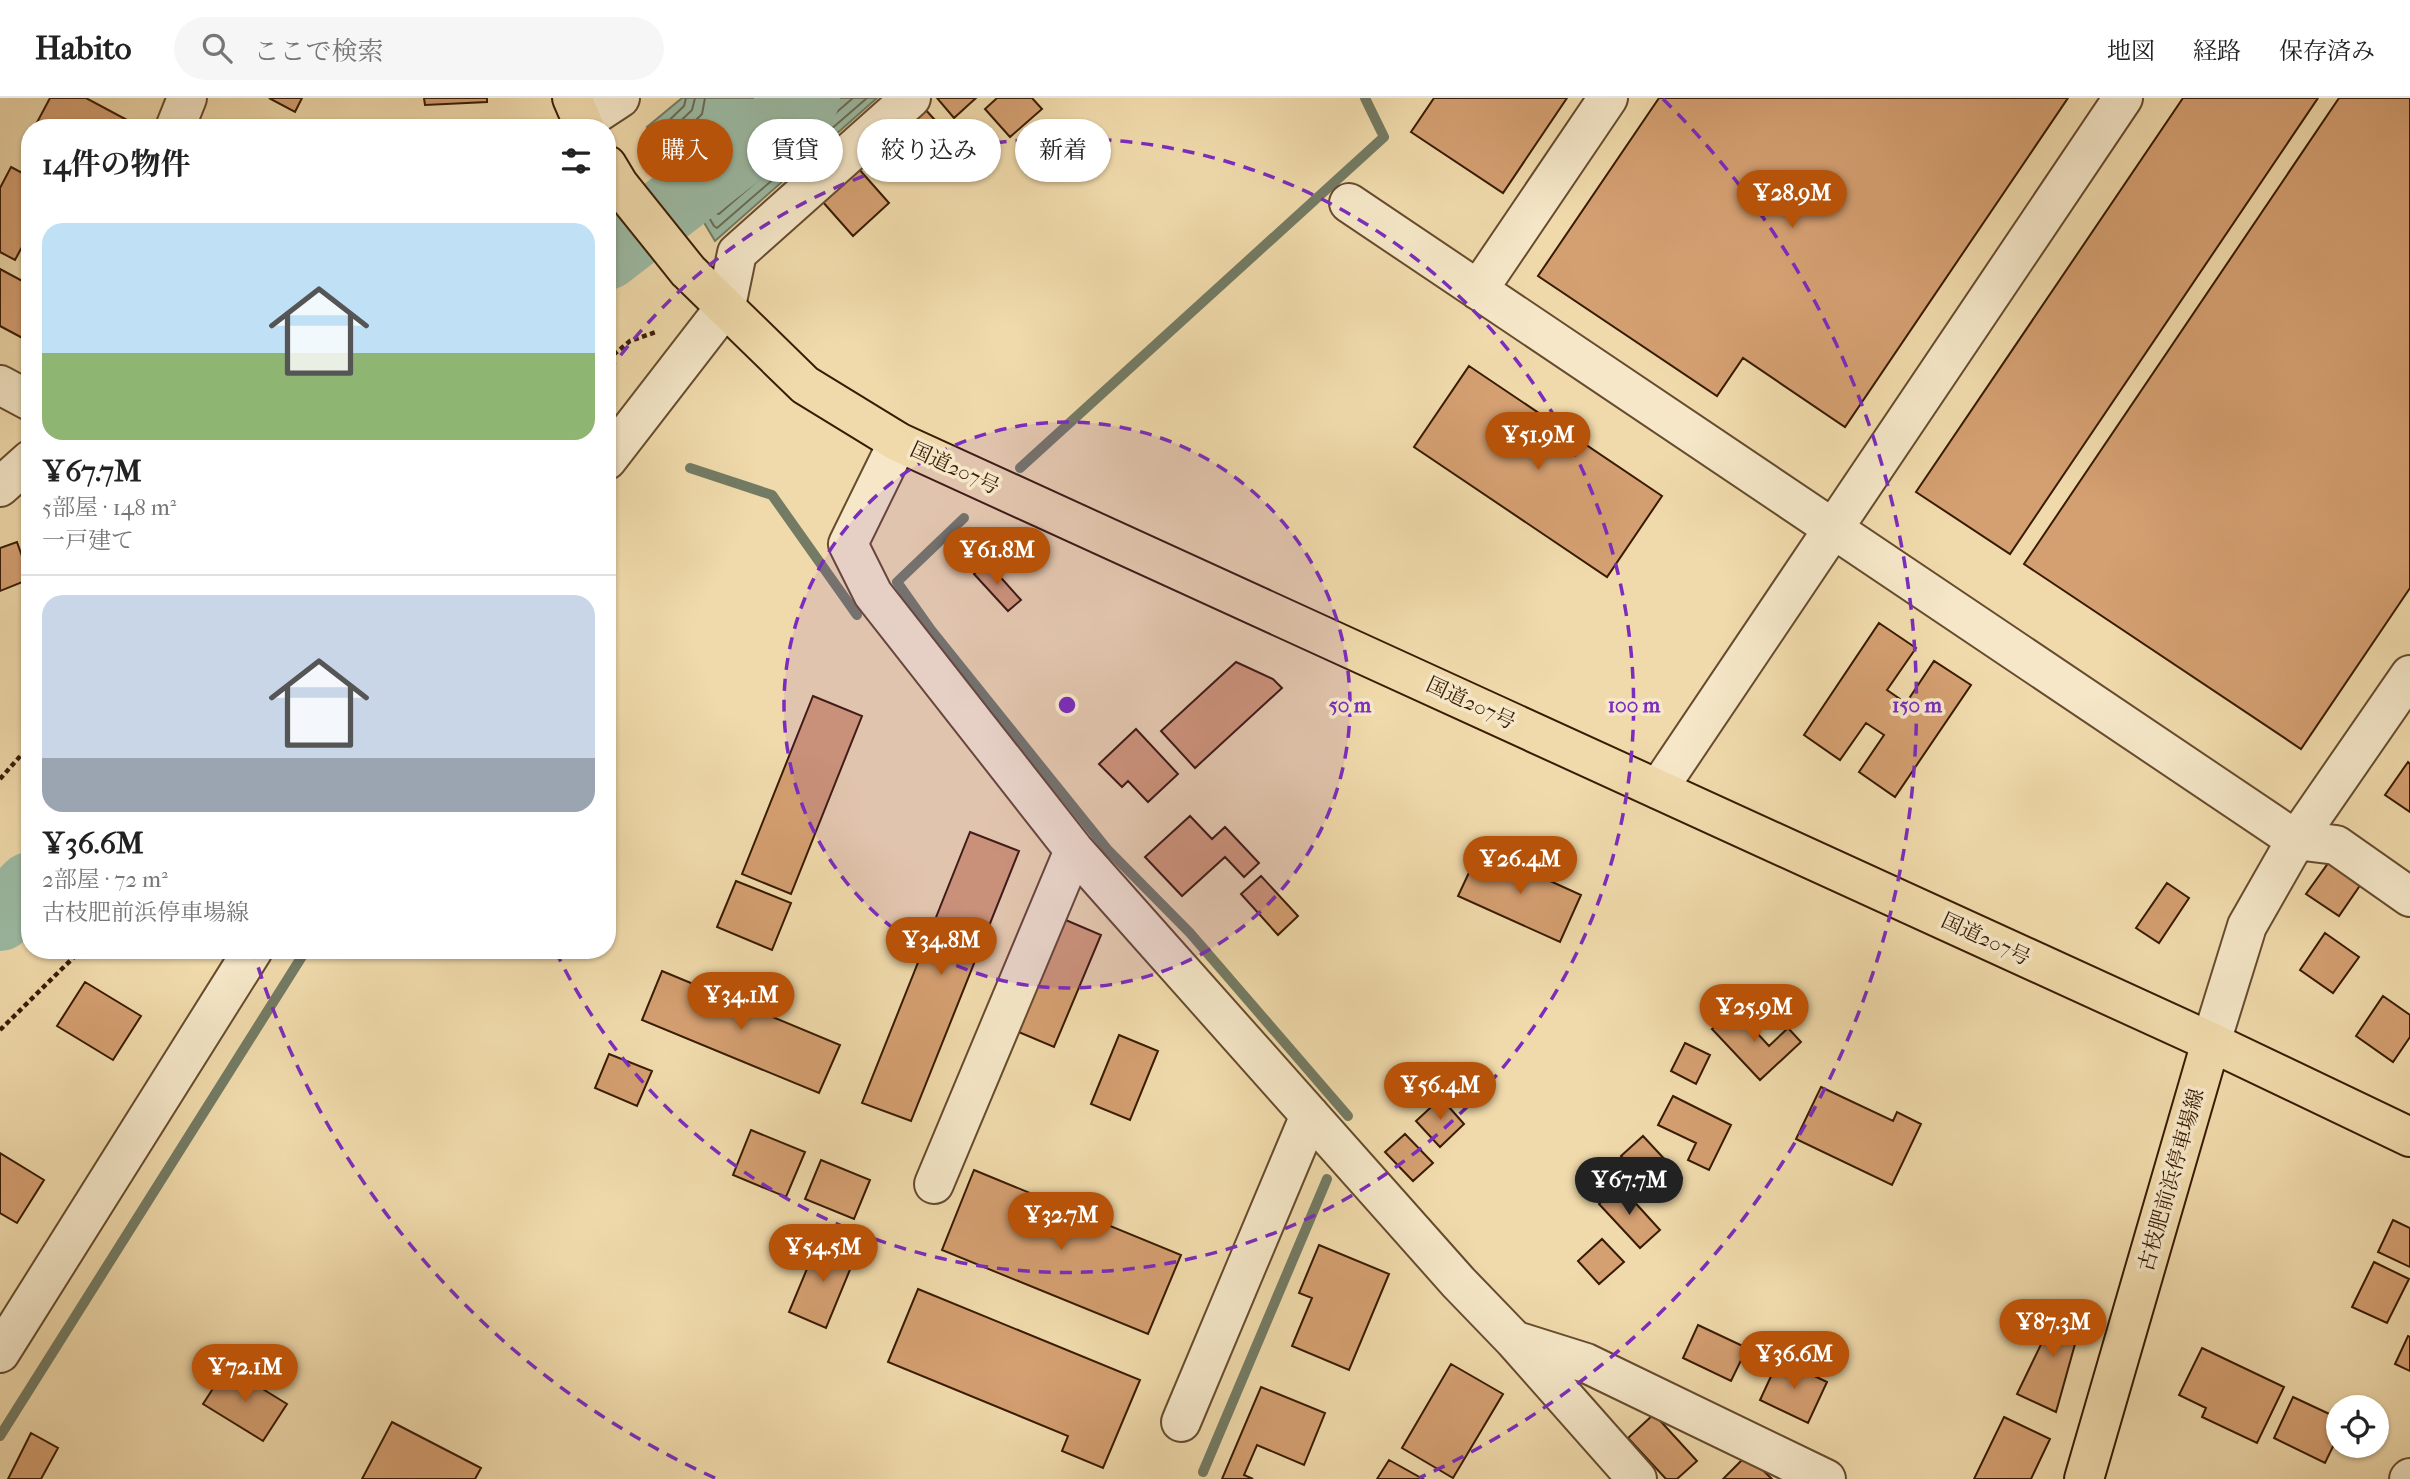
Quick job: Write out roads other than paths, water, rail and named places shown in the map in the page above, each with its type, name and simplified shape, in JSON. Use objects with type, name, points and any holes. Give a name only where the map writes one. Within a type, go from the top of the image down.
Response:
[{"type":"main road","name":"国道207号","points":[[616,180],[688,271],[805,384],[898,442],[2211,1042],[2410,1137]]},
{"type":"main road","name":"古枝肥前浜停車場線","points":[[2084,1479],[2211,1042]]},
{"type":"street","points":[[179,119],[187,98]]},
{"type":"street","points":[[580,116],[620,98]]},
{"type":"street","points":[[616,448],[726,306],[737,253],[911,98]]},
{"type":"street","points":[[1478,290],[1608,98]]},
{"type":"street","points":[[1658,789],[2123,98]]},
{"type":"street","points":[[1349,204],[2296,840],[2336,845],[2410,897]]},
{"type":"street","points":[[0,385],[21,396]]},
{"type":"street","points":[[898,442],[848,544],[873,594],[1074,850],[1637,1479]]},
{"type":"street","points":[[0,487],[21,468]]},
{"type":"street","points":[[2211,1042],[2247,926],[2296,840],[2410,675]]},
{"type":"street","points":[[934,1184],[1074,850]]},
{"type":"street","points":[[0,1353],[247,959]]},
{"type":"street","points":[[1181,1422],[1310,1115]]},
{"type":"street","points":[[1514,1340],[1586,1363],[1826,1479]]},
{"type":"water","points":[[682,98],[877,98],[843,128],[843,119],[747,119],[747,182],[782,182],[715,241],[680,182],[733,182],[733,119],[657,119]]},
{"type":"waterway","points":[[616,249],[773,127],[806,98]]},
{"type":"waterway","points":[[1020,468],[1384,137],[1365,98]]},
{"type":"waterway","points":[[690,468],[772,495],[857,615]]},
{"type":"waterway","points":[[964,518],[897,582],[931,630],[1107,849],[1190,933],[1348,1116]]},
{"type":"waterway","points":[[0,917],[21,895]]},
{"type":"waterway","points":[[0,1436],[300,959]]},
{"type":"waterway","points":[[1203,1472],[1327,1179]]}]
